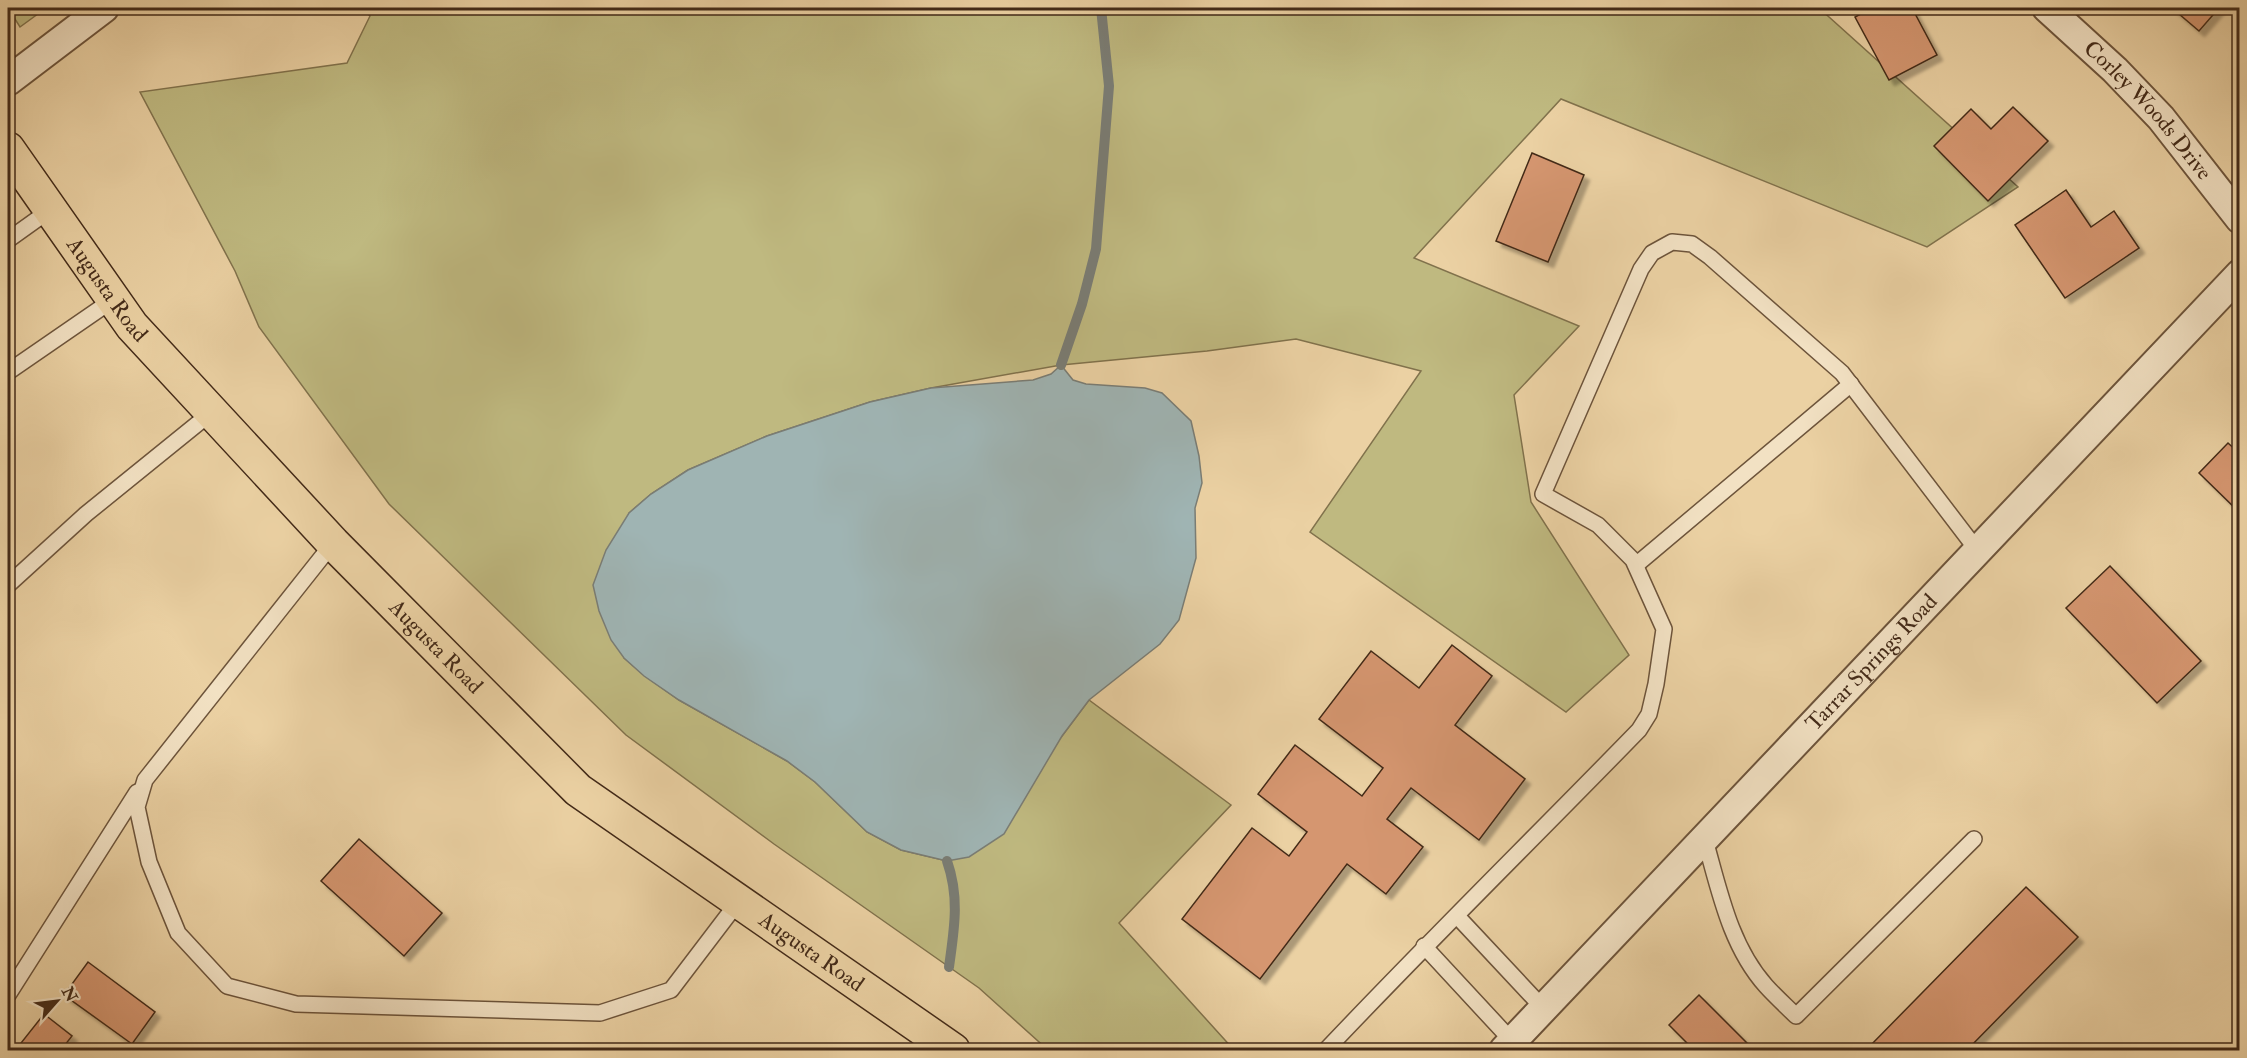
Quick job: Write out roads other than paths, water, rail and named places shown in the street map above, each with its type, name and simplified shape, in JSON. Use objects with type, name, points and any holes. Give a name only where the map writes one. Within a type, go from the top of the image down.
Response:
[{"type":"main road","name":"Augusta Road","points":[[8,149],[132,326],[333,543],[579,790],[953,1050]]},
{"type":"street","points":[[8,81],[104,8]]},
{"type":"street","name":"Corley Woods Drive","points":[[2047,8],[2115,70],[2161,118],[2240,219]]},
{"type":"street","name":"Tarrar Springs Road","points":[[1508,1046],[2240,274]]},
{"type":"lane","points":[[8,240],[50,210]]},
{"type":"lane","points":[[1326,1050],[1424,946],[1457,916],[1639,730],[1650,714],[1664,629],[1636,565],[1598,525],[1543,494],[1641,269],[1652,252],[1672,242],[1692,244],[1808,341],[1851,384],[1977,550]]},
{"type":"lane","points":[[8,372],[114,299]]},
{"type":"lane","points":[[1636,565],[1851,384]]},
{"type":"lane","points":[[8,585],[86,514],[212,412]]},
{"type":"lane","points":[[8,995],[145,780],[333,543]]},
{"type":"lane","points":[[145,780],[137,807],[149,862],[178,933],[227,986],[296,1004],[600,1013],[670,990],[738,902]]},
{"type":"lane","points":[[1705,840],[1730,923],[1744,954],[1765,985],[1796,1016],[1974,839]]},
{"type":"lane","points":[[1457,916],[1544,1009]]},
{"type":"lane","points":[[1424,946],[1508,1046]]},
{"type":"waterway","points":[[1061,365],[1082,304],[1096,249],[1109,86],[1101,8]]},
{"type":"waterway","points":[[947,861],[955,901],[949,967]]}]
